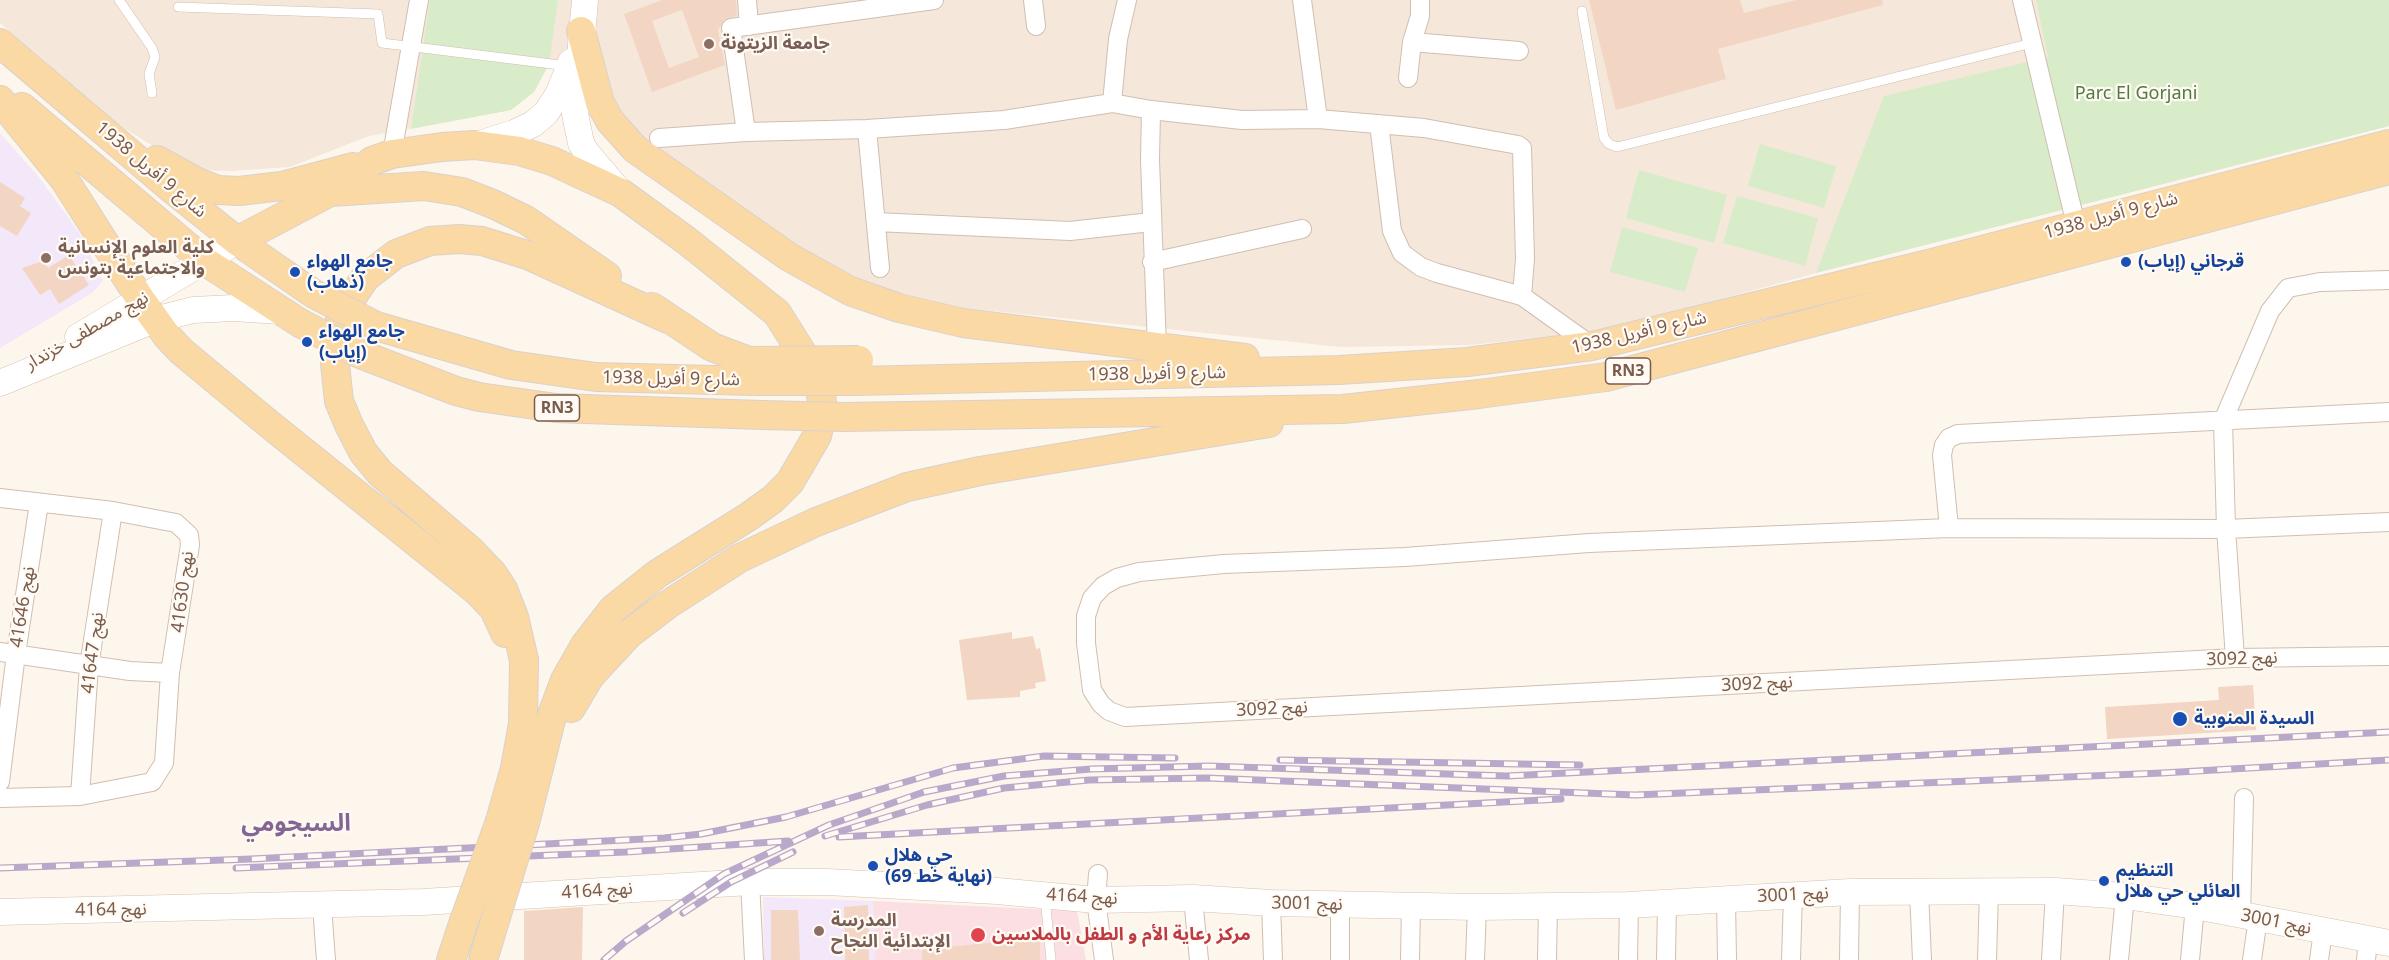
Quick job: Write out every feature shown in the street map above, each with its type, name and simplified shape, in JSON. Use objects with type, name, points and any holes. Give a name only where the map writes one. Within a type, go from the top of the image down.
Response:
[{"type":"main road","points":[[581,31],[600,103],[610,121],[635,148],[770,244],[817,274],[850,291],[899,308],[963,323],[1339,370]]},
{"type":"main road","name":"شارع 9 أفريل 1938","points":[[0,44],[237,241],[314,294],[376,326],[481,358],[522,367],[596,377],[752,371],[1104,375],[1339,370],[1467,362],[1592,346],[2389,144]]},
{"type":"main road","name":"شارع 9 أفريل 1938","points":[[0,88],[206,261],[290,317],[360,354],[456,391],[556,408],[844,417],[1343,409],[1479,394],[1606,377],[2389,170]]},
{"type":"main road","points":[[0,100],[64,178],[148,310],[189,358],[487,600],[499,617],[524,686]]},
{"type":"main road","points":[[68,100],[163,164],[218,190],[239,191],[282,186],[382,158],[442,147],[474,146],[519,151],[541,158],[621,193],[696,248],[777,313],[814,372],[820,389],[823,409],[817,436],[800,468],[774,499],[657,574],[613,609],[585,645],[565,680],[553,712],[543,754]]},
{"type":"main road","points":[[237,241],[330,192],[382,158]]},
{"type":"main road","points":[[330,192],[424,186],[462,192],[493,204],[526,220],[668,319],[752,371]]},
{"type":"main road","points":[[483,960],[496,917],[512,822],[515,768],[523,724],[524,660],[520,639],[503,589],[493,574],[470,550],[380,473],[363,452],[339,400],[335,364],[336,337],[342,312],[365,278],[396,254],[430,241],[459,239],[482,241],[530,256],[668,319]]},
{"type":"main road","points":[[451,960],[463,924],[543,754],[590,676],[629,633],[667,605],[740,558],[816,522],[907,487],[980,471],[1343,409]]},
{"type":"street","points":[[382,158],[411,48],[419,0]]},
{"type":"street","points":[[585,0],[575,114],[578,132],[581,143],[594,164],[621,193]]},
{"type":"street","points":[[747,0],[750,26]]},
{"type":"street","points":[[746,132],[731,28],[934,0]]},
{"type":"street","points":[[1033,0],[1036,26]]},
{"type":"street","points":[[1112,103],[1118,39],[1127,0]]},
{"type":"street","points":[[1302,0],[1318,119]]},
{"type":"street","points":[[1408,78],[1412,42],[1420,16],[1420,0]]},
{"type":"street","points":[[2022,0],[2076,225]]},
{"type":"street","points":[[474,146],[514,133],[539,118],[551,106],[560,93],[581,31]]},
{"type":"street","points":[[1412,42],[1519,51]]},
{"type":"street","points":[[659,138],[746,132],[867,129],[1004,120],[1112,103],[1151,111],[1242,120],[1318,119],[1424,128],[1518,145],[1522,148],[1525,258],[1522,296]]},
{"type":"street","points":[[1151,111],[1152,262],[1157,347]]},
{"type":"street","points":[[1379,124],[1392,231],[1402,253],[1420,267],[1522,296],[1592,346]]},
{"type":"street","points":[[867,129],[880,267]]},
{"type":"street","points":[[876,222],[1070,231],[1151,222]]},
{"type":"street","points":[[1152,262],[1302,229]]},
{"type":"street","name":"نهج مصطفى خزندار","points":[[0,382],[148,310],[206,261],[237,241]]},
{"type":"street","points":[[2235,658],[2226,529],[2223,421],[2270,311],[2288,288],[2320,282],[2389,280]]},
{"type":"street","points":[[148,310],[209,308],[290,317]]},
{"type":"street","points":[[2389,412],[1958,434],[1949,438],[1944,445],[1942,456],[1949,528],[2226,529],[2389,522]]},
{"type":"street","name":"نهج 41630","points":[[0,498],[113,511],[176,523],[189,535],[185,578],[170,673]]},
{"type":"street","name":"نهج 41646","points":[[0,782],[8,653],[39,503]]},
{"type":"street","name":"نهج 41647","points":[[80,796],[89,666],[113,511]]},
{"type":"street","name":"نهج 3092","points":[[1949,528],[1601,542],[1404,557],[1224,564],[1128,575],[1103,586],[1092,598],[1086,616],[1086,643],[1092,690],[1101,704],[1110,711],[1125,717],[2235,658],[2389,656]]},
{"type":"street","points":[[0,798],[80,796],[152,782],[164,763],[170,673],[89,666],[8,653]]},
{"type":"street","points":[[2244,798],[2252,960]]},
{"type":"street","points":[[1098,874],[1096,900],[1104,960]]},
{"type":"street","points":[[750,882],[754,960]]},
{"type":"street","name":"نهج 4164","points":[[0,912],[423,902],[750,882],[827,882],[1096,900],[1193,898]]},
{"type":"street","points":[[1919,891],[1922,960]]},
{"type":"street","points":[[1987,960],[1989,891]]},
{"type":"street","points":[[2051,960],[2055,891]]},
{"type":"street","name":"نهج 3001","points":[[1193,898],[1271,903],[1477,907],[1667,903],[1850,892],[2055,891],[2125,896],[2195,906],[2323,931],[2374,948]]},
{"type":"street","points":[[1849,960],[1850,892]]},
{"type":"street","points":[[1791,960],[1793,894]]},
{"type":"street","points":[[2119,960],[2125,896]]},
{"type":"street","points":[[1193,898],[1199,960]]},
{"type":"street","points":[[1726,899],[1727,960]]},
{"type":"street","points":[[1271,903],[1273,960]]},
{"type":"street","points":[[1666,960],[1667,903]]},
{"type":"street","points":[[1340,904],[1341,960]]},
{"type":"street","points":[[1628,960],[1629,904]]},
{"type":"street","points":[[322,906],[326,960]]},
{"type":"street","points":[[1410,960],[1411,906]]},
{"type":"street","points":[[1547,960],[1548,906]]},
{"type":"street","points":[[2190,960],[2195,906]]},
{"type":"street","points":[[1475,960],[1477,907]]},
{"type":"street","points":[[2319,960],[2323,931]]},
{"type":"lane","points":[[118,0],[152,48],[155,57],[149,74],[152,93]]},
{"type":"lane","points":[[178,8],[378,14],[382,43],[570,66]]},
{"type":"lane","points":[[1582,12],[1604,138],[1609,144],[1617,147],[2032,43]]},
{"type":"lane","points":[[1045,895],[1051,960]]},
{"type":"shaded area","points":[[0,0],[2389,0],[2389,126],[1816,273],[1609,330],[1471,345],[1341,347],[964,308],[857,282],[789,250],[638,141],[601,97],[549,64],[534,92],[511,110],[369,136],[290,167],[232,171],[192,170],[122,127],[0,23]]},
{"type":"shaded area","name":"كلية العلوم الإنسانية والاجتماعية بتونس","points":[[0,133],[38,176],[69,218],[80,234],[103,281],[92,293],[0,348]]},
{"type":"shaded area","name":"المدرسة الإبتدائية النجاح","points":[[763,897],[873,901],[875,960],[764,960]]},
{"type":"shaded area","name":"مركز رعاية الأم و الطفل بالملاسين","points":[[873,901],[1077,911],[1086,960],[875,960]]},
{"type":"green space","points":[[430,0],[558,0],[549,64],[534,92],[511,110],[411,129]]},
{"type":"green space","name":"Parc El Gorjani","points":[[2036,0],[2389,0],[2389,126],[1816,273],[1884,96],[2048,57]]},
{"type":"green space","points":[[1760,144],[1836,166],[1824,208],[1748,186]]},
{"type":"green space","points":[[1639,170],[1727,195],[1714,243],[1626,218]]},
{"type":"green space","points":[[1737,196],[1818,218],[1805,266],[1723,243]]},
{"type":"green space","points":[[1622,227],[1698,248],[1685,292],[1610,272]]},
{"type":"building","name":"جامعة الزيتونة","points":[[662,0],[736,0],[737,16],[725,19],[718,30],[725,65],[652,92],[624,14]],"holes":[[[682,10],[699,57],[669,68],[652,21]]]},
{"type":"building","points":[[1589,0],[1740,0],[1744,13],[1796,0],[1882,0],[1883,5],[1718,49],[1726,79],[1616,110]]},
{"type":"building","points":[[0,182],[25,198],[20,206],[31,213],[17,236],[0,226]]},
{"type":"building","points":[[69,255],[89,285],[59,304],[50,289],[40,295],[22,268],[43,261],[48,268]]},
{"type":"building","points":[[1012,632],[1012,639],[1033,636],[1036,649],[1040,648],[1046,681],[1035,683],[1036,688],[1020,691],[1020,697],[967,700],[959,640]]},
{"type":"building","name":"السيدة المنوبية","points":[[2253,685],[2256,730],[2107,739],[2105,707],[2219,700],[2218,687]]},
{"type":"building","points":[[868,905],[869,960],[845,960],[844,907]]},
{"type":"building","points":[[583,907],[582,960],[524,960],[524,911]]},
{"type":"building","points":[[771,910],[798,910],[800,960],[771,960]]},
{"type":"building","points":[[1040,937],[1040,960],[922,960],[922,950]]},
{"type":"railway","points":[[604,960],[626,941],[724,874],[829,825],[924,792],[1004,776],[1091,769],[1208,766],[1507,776],[2389,732]]},
{"type":"railway","points":[[0,868],[251,859],[664,838],[701,834],[786,817],[953,768],[1044,756],[1175,758]]},
{"type":"railway","points":[[1280,760],[1580,765]]},
{"type":"railway","points":[[825,836],[927,805],[1004,788],[1089,780],[1207,778],[1635,795],[2162,773],[2389,760]]},
{"type":"railway","points":[[839,837],[1561,799]]},
{"type":"railway","points":[[236,868],[626,852],[788,841]]},
{"type":"railway","points":[[683,913],[731,882],[793,852]]},
{"type":"place","name":"جامعة الزيتونة","points":[[709,44]]},
{"type":"place","name":"كلية العلوم الإنسانية والاجتماعية بتونس","points":[[46,258]]},
{"type":"place","name":"قرجاني (إياب)","points":[[2126,262]]},
{"type":"place","name":"جامع الهواء (ذهاب)","points":[[295,272]]},
{"type":"place","name":"جامع الهواء (إياب)","points":[[307,342]]},
{"type":"place","name":"السيدة المنوبية","points":[[2180,719]]},
{"type":"place","name":"حي هلال (نهاية خط 69)","points":[[873,866]]},
{"type":"place","name":"التنظيم العائلي حي هلال","points":[[2104,881]]},
{"type":"place","name":"المدرسة الإبتدائية النجاح","points":[[819,931]]},
{"type":"place","name":"مركز رعاية الأم و الطفل بالملاسين","points":[[978,935]]},
{"type":"district","name":"السيجومي","points":[[296,824]]}]
